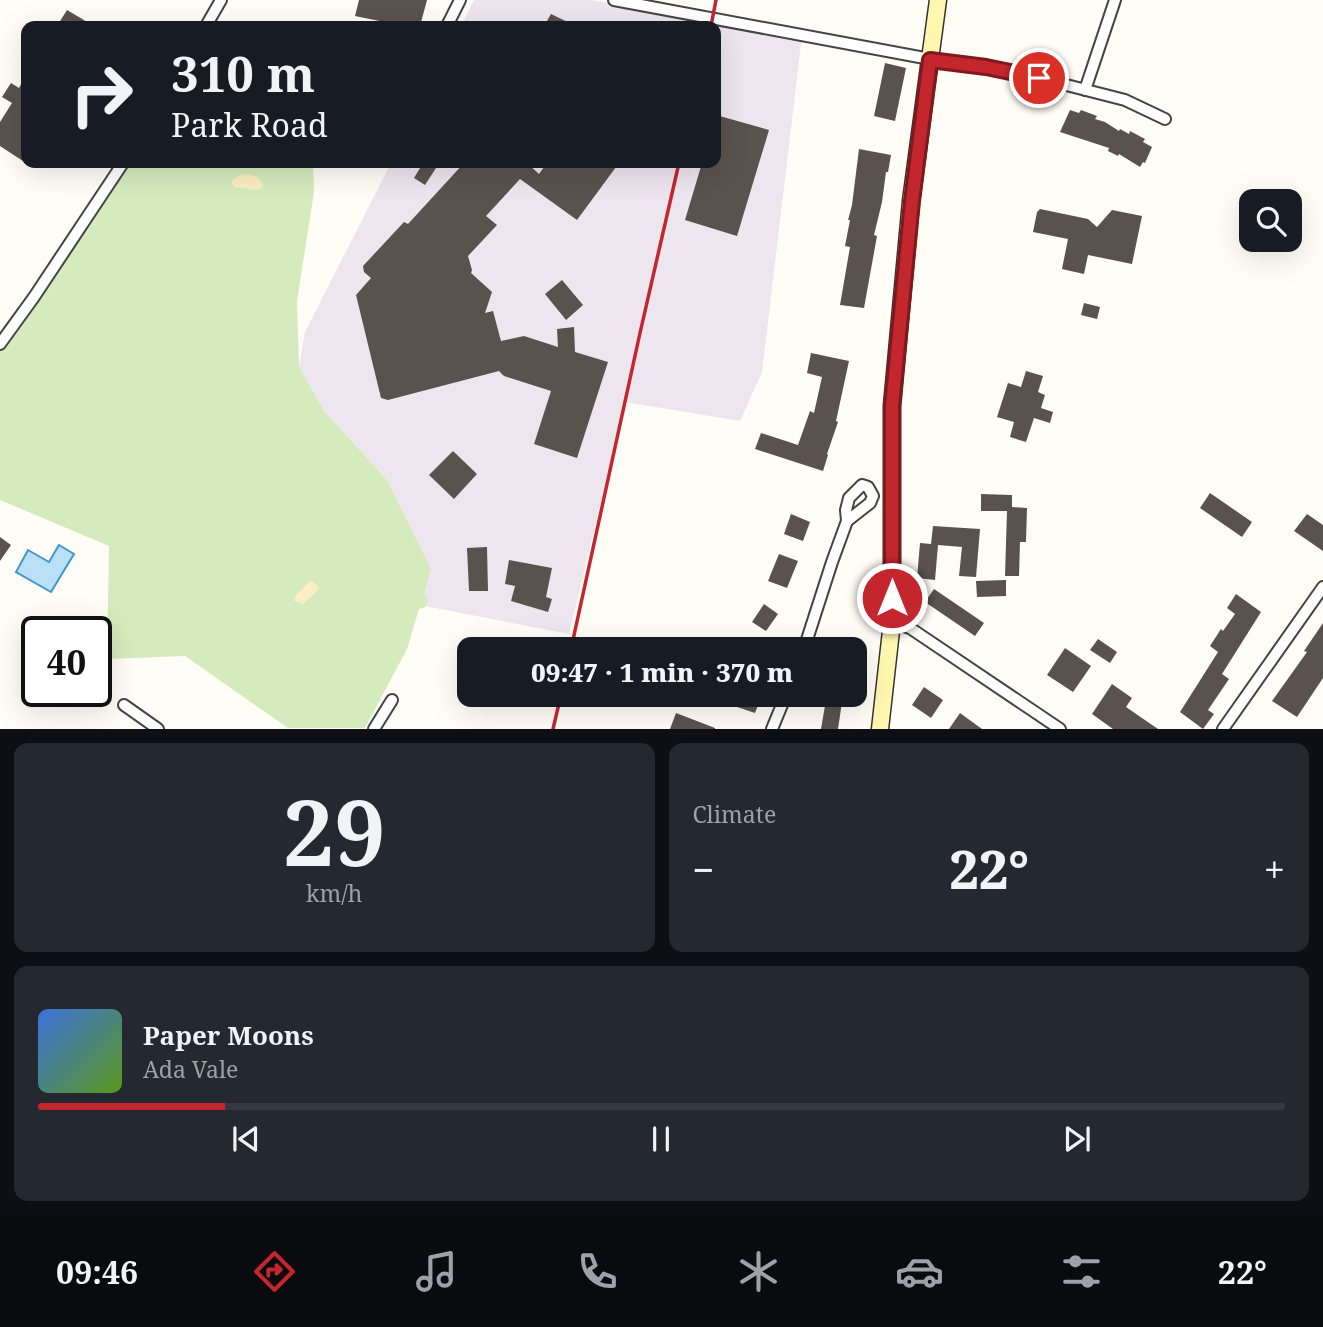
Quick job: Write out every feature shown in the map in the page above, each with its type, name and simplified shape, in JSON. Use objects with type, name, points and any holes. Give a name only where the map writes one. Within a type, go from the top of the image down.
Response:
[{"type":"street","points":[[209,21],[220,0]]},
{"type":"street","points":[[450,21],[460,0]]},
{"type":"street","points":[[614,0],[930,60],[1019,74],[1125,100],[1165,119]]},
{"type":"street","points":[[880,729],[892,622],[892,406],[912,201],[938,0]]},
{"type":"street","points":[[1085,90],[1115,0]]},
{"type":"street","points":[[0,344],[120,168]]},
{"type":"street","points":[[808,637],[847,522]]},
{"type":"street","points":[[1223,729],[1321,594]]},
{"type":"street","points":[[892,622],[911,628],[1060,729]]},
{"type":"street","points":[[374,729],[392,700]]},
{"type":"street","points":[[124,705],[158,729]]},
{"type":"street","points":[[772,729],[781,707]]},
{"type":"shaded area","points":[[474,0],[591,0],[714,21],[464,21]]},
{"type":"shaded area","points":[[721,22],[802,36],[762,372],[740,421],[625,402],[569,634],[420,605],[387,480],[325,412],[299,367],[305,332],[388,168],[721,168]]},
{"type":"green space","points":[[119,168],[313,168],[314,192],[297,301],[299,367],[325,412],[387,480],[431,569],[424,594],[428,601],[425,607],[419,609],[407,649],[365,728],[288,728],[185,656],[112,659],[112,616],[108,616],[109,546],[0,500],[0,332]]},
{"type":"sand","points":[[247,174],[259,179],[262,188],[256,190],[235,187],[231,182],[239,175]]},
{"type":"sand","points":[[310,581],[319,587],[317,591],[303,604],[294,601],[296,595]]},
{"type":"water","points":[[59,545],[74,554],[51,592],[16,572],[28,550],[49,562]]},
{"type":"building","points":[[359,0],[427,0],[421,21],[380,21],[355,16]]},
{"type":"building","points":[[67,10],[86,21],[60,21]]},
{"type":"building","points":[[551,14],[566,21],[547,21]]},
{"type":"building","points":[[885,63],[906,68],[895,121],[874,116]]},
{"type":"building","points":[[11,83],[19,88],[21,84],[21,160],[0,146],[0,122],[12,103],[2,97]]},
{"type":"building","points":[[1070,110],[1079,113],[1081,110],[1097,116],[1095,119],[1119,131],[1120,129],[1129,134],[1130,131],[1145,139],[1143,142],[1152,147],[1145,163],[1140,167],[1119,154],[1118,156],[1108,151],[1109,148],[1060,132]]},
{"type":"building","points":[[721,116],[769,130],[737,236],[685,220],[701,168],[721,168]]},
{"type":"building","points":[[859,149],[891,155],[874,235],[877,236],[864,308],[840,305],[850,247],[845,246]]},
{"type":"building","points":[[420,168],[436,168],[425,185],[414,178]]},
{"type":"building","points":[[459,168],[532,168],[539,174],[543,168],[615,168],[577,220],[520,179],[486,216],[497,225],[468,256],[471,273],[492,292],[485,313],[493,311],[501,341],[524,336],[558,347],[557,329],[574,327],[575,352],[608,362],[577,458],[534,444],[551,391],[504,376],[499,371],[388,400],[381,398],[356,295],[371,278],[364,272],[363,266],[404,222],[408,224]]},
{"type":"building","points":[[1040,209],[1088,219],[1097,227],[1112,210],[1142,216],[1132,264],[1088,255],[1084,274],[1062,269],[1068,239],[1033,232]]},
{"type":"building","points":[[562,280],[583,305],[566,320],[545,294]]},
{"type":"building","points":[[1084,303],[1100,307],[1097,319],[1081,315]]},
{"type":"building","points":[[811,353],[849,361],[836,421],[838,422],[823,471],[755,449],[761,433],[798,445],[810,411],[814,413],[822,377],[807,373]]},
{"type":"building","points":[[1026,371],[1043,376],[1038,392],[1045,395],[1041,408],[1053,412],[1050,423],[1034,418],[1026,442],[1010,437],[1014,422],[997,417],[1008,383],[1021,387]]},
{"type":"building","points":[[453,451],[477,474],[454,499],[429,475]]},
{"type":"building","points":[[1210,493],[1252,522],[1242,537],[1200,508]]},
{"type":"building","points":[[981,494],[1012,495],[1012,507],[1027,508],[1026,542],[1020,542],[1019,576],[1005,576],[1007,511],[981,511]]},
{"type":"building","points":[[791,514],[810,522],[803,541],[784,534]]},
{"type":"building","points":[[1307,514],[1323,525],[1323,551],[1294,531]]},
{"type":"building","points":[[933,526],[980,529],[976,577],[959,576],[962,547],[938,545],[935,580],[917,578],[920,543],[931,544]]},
{"type":"building","points":[[0,537],[11,545],[0,561]]},
{"type":"building","points":[[487,547],[488,591],[469,591],[467,548]]},
{"type":"building","points":[[779,554],[798,561],[787,588],[768,581]]},
{"type":"building","points":[[509,560],[552,568],[546,597],[552,599],[548,612],[511,601],[515,586],[505,584]]},
{"type":"building","points":[[1006,580],[1006,596],[977,597],[976,581]]},
{"type":"building","points":[[934,589],[984,623],[975,636],[925,602]]},
{"type":"building","points":[[1236,594],[1261,612],[1222,674],[1229,679],[1208,710],[1214,714],[1203,729],[1180,712],[1218,652],[1210,646],[1235,614],[1227,608]]},
{"type":"building","points":[[764,604],[778,614],[766,631],[752,622]]},
{"type":"building","points":[[1323,623],[1323,678],[1297,717],[1272,701],[1307,652],[1304,651]]},
{"type":"building","points":[[1098,639],[1117,652],[1110,663],[1090,650]]},
{"type":"building","points":[[1065,648],[1091,666],[1073,692],[1047,675]]},
{"type":"building","points":[[1112,684],[1132,698],[1126,707],[1158,729],[1113,729],[1092,714]]},
{"type":"building","points":[[924,687],[943,700],[931,718],[912,705]]},
{"type":"building","points":[[737,707],[757,707],[755,713]]},
{"type":"building","points":[[825,707],[841,707],[838,729],[821,729]]},
{"type":"building","points":[[676,713],[715,728],[715,729],[670,729]]},
{"type":"building","points":[[960,713],[982,729],[949,729]]},
{"type":"railway","points":[[712,21],[716,0]]},
{"type":"railway","points":[[574,637],[678,168]]},
{"type":"railway","points":[[553,729],[558,707]]},
{"type":"route","points":[[892,598],[892,406],[912,201],[930,60],[986,67],[1039,78]]}]
